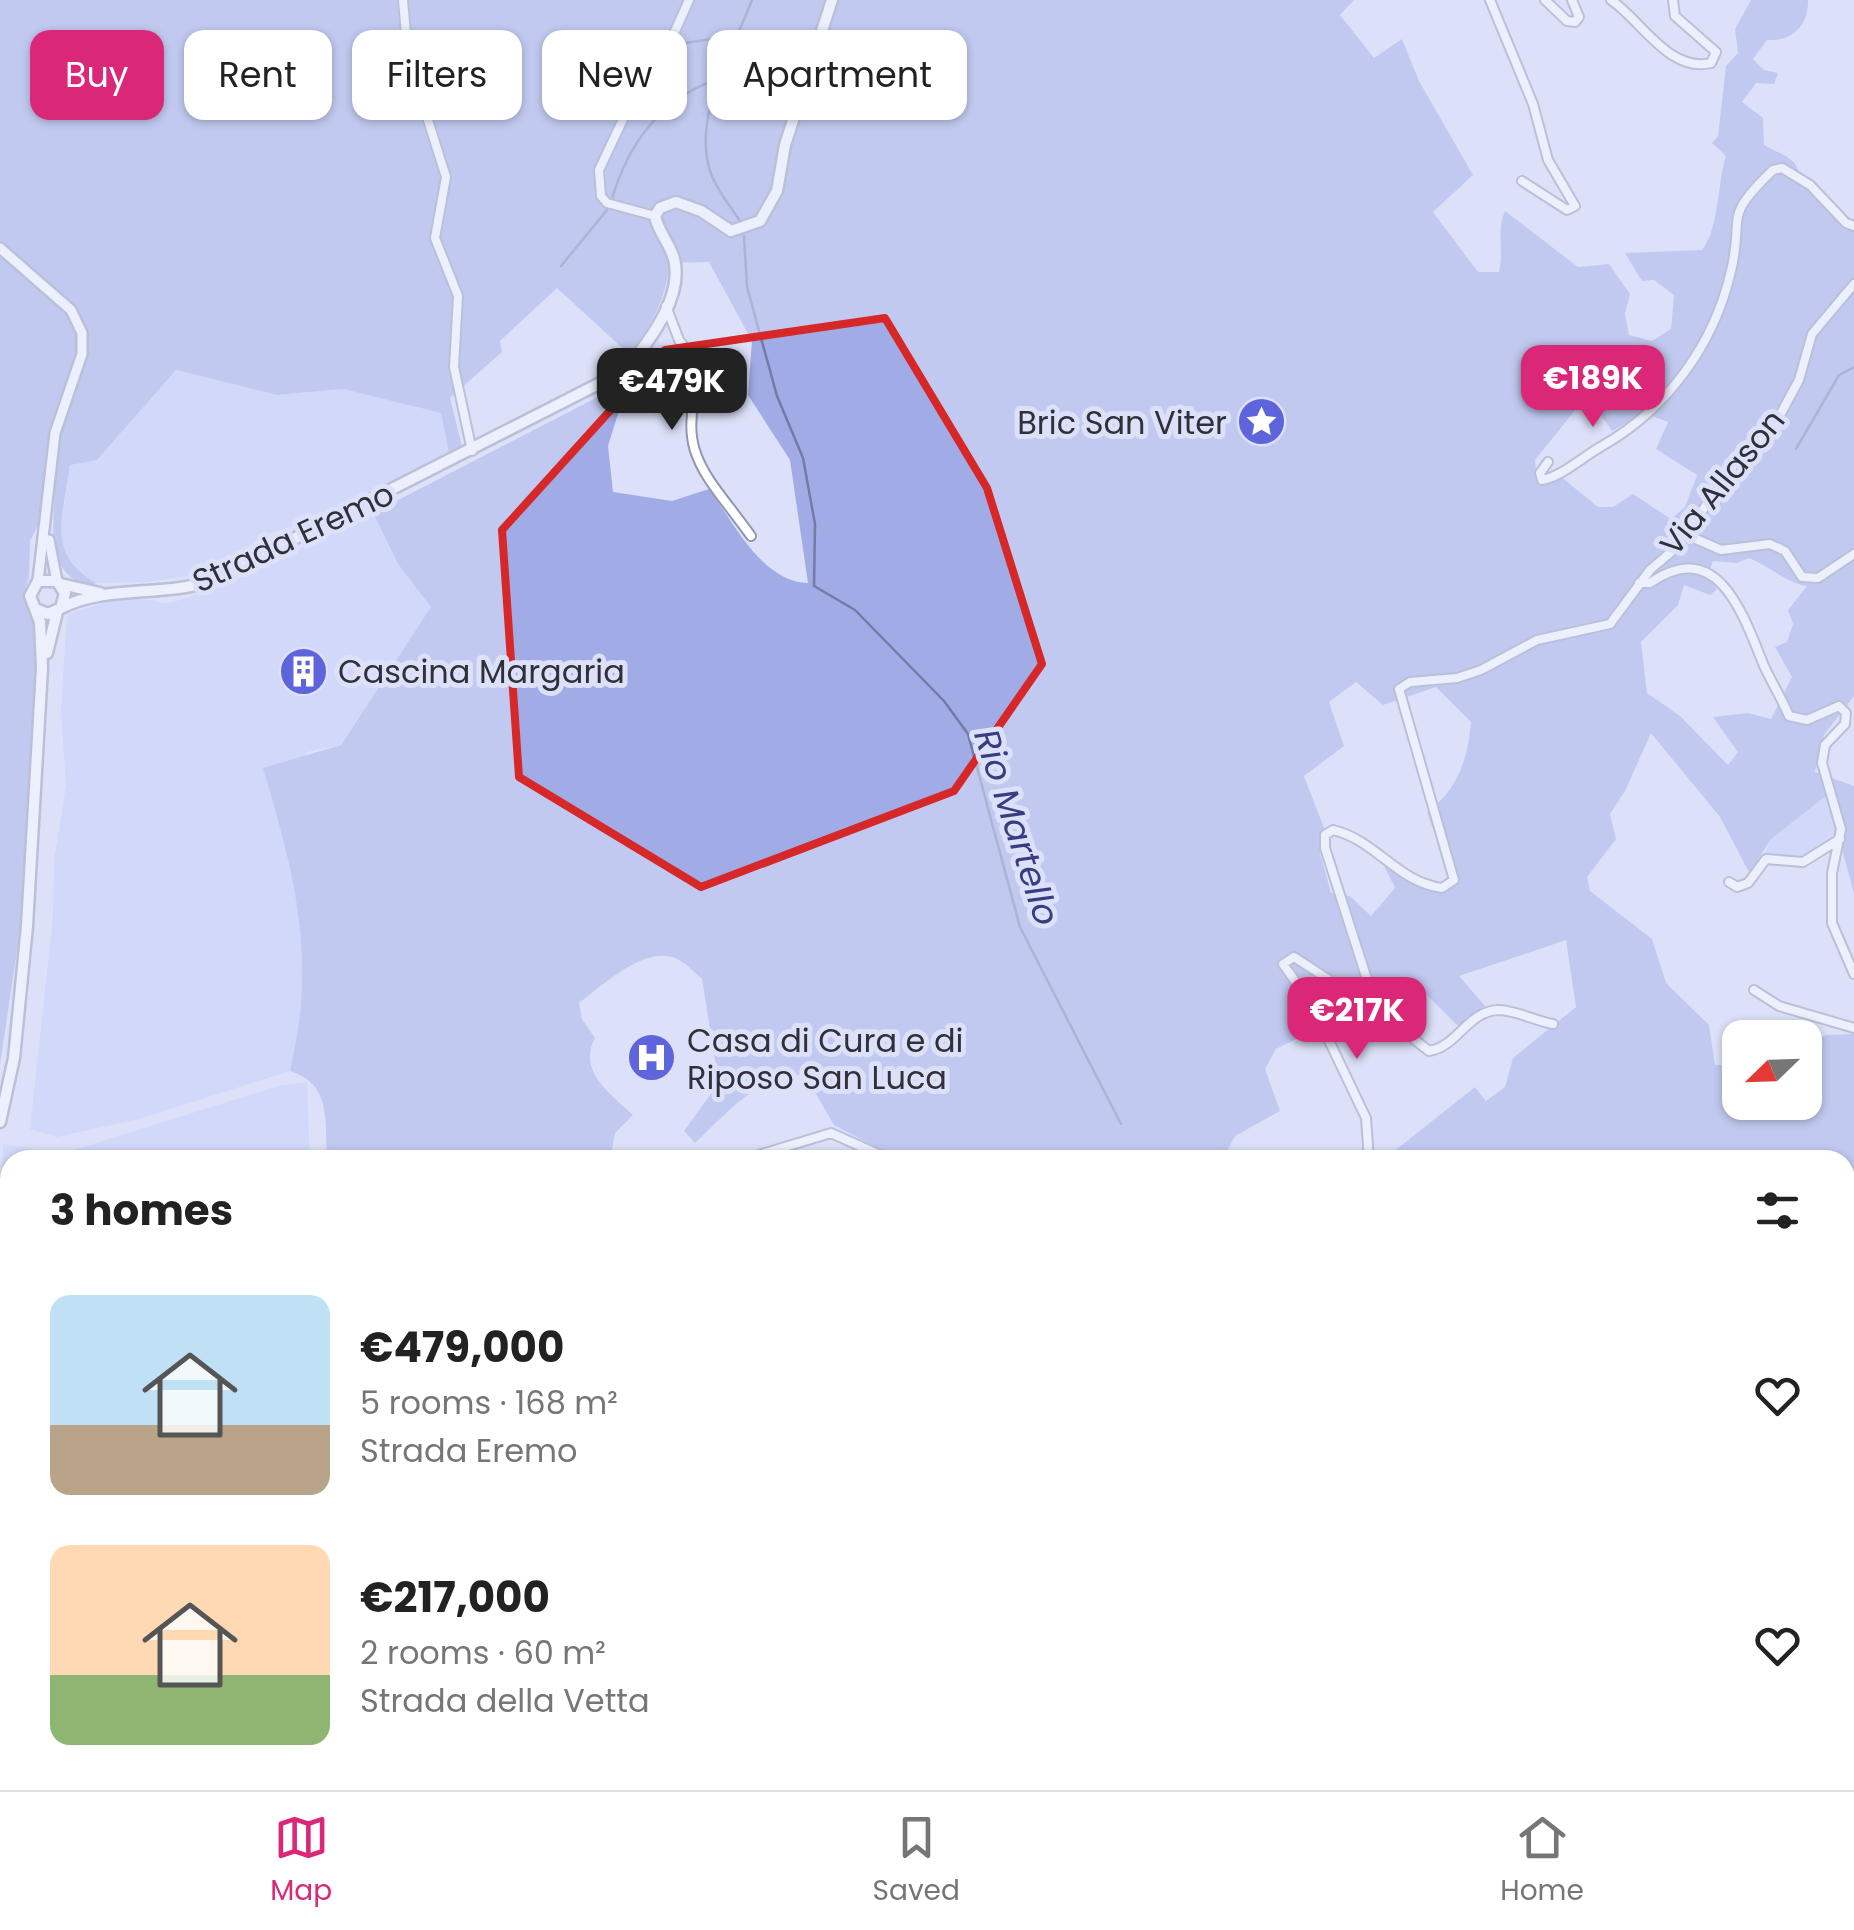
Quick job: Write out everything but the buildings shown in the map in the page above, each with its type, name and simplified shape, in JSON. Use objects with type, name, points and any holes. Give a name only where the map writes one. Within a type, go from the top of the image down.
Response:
[{"type":"main road","points":[[655,216],[660,208],[676,202],[701,210],[730,231],[760,221],[777,190],[785,145],[832,0]]},
{"type":"main road","name":"Strada Eremo","points":[[59,609],[106,594],[183,588],[213,580],[624,372],[647,344],[666,306],[676,263],[655,216]]},
{"type":"main road","points":[[0,1122],[14,1058],[28,926],[42,668],[38,610],[30,596],[38,582],[59,583],[65,593],[42,668]]},
{"type":"main road","name":"Strada Eremo","points":[[59,583],[106,594]]},
{"type":"main road","points":[[38,610],[59,609]]},
{"type":"street","points":[[403,0],[408,57],[446,177],[435,238],[458,296],[454,367],[472,451]]},
{"type":"street","points":[[655,216],[607,203],[601,196],[600,170],[625,115],[660,78],[667,49],[689,0]]},
{"type":"street","points":[[1490,0],[1533,104],[1548,160],[1575,206],[1567,210],[1522,181]]},
{"type":"street","points":[[1544,0],[1575,22],[1579,17],[1572,0]]},
{"type":"street","points":[[1611,0],[1673,56],[1688,63],[1710,63],[1716,52],[1674,16],[1673,0]]},
{"type":"street","points":[[1548,462],[1540,473],[1542,480],[1628,430],[1668,396],[1711,330],[1732,272],[1736,212],[1773,170],[1782,168],[1810,184],[1846,223],[1854,226]]},
{"type":"street","points":[[0,248],[70,310],[82,333],[82,354],[55,434],[38,582]]},
{"type":"street","name":"Via Allason","points":[[1368,1002],[1372,995],[1336,894],[1326,835],[1333,830],[1350,834],[1422,885],[1442,888],[1454,880],[1400,689],[1410,682],[1457,678],[1481,670],[1536,640],[1610,624],[1639,582],[1687,534],[1737,460],[1773,428],[1799,380],[1812,334],[1854,284]]},
{"type":"street","points":[[666,306],[678,340],[702,371],[690,416],[697,464],[751,536]]},
{"type":"street","points":[[47,524],[59,583]]},
{"type":"street","points":[[1687,534],[1721,550],[1770,544],[1785,551],[1802,577],[1818,578],[1854,554]]},
{"type":"street","points":[[1639,582],[1650,584],[1665,571],[1684,566],[1714,578],[1738,606],[1789,716],[1806,720],[1839,706],[1846,714],[1845,724],[1822,752],[1840,840],[1832,873],[1831,914],[1854,974]]},
{"type":"street","points":[[1729,882],[1737,886],[1748,883],[1766,859],[1802,862],[1840,840]]},
{"type":"street","points":[[1368,1150],[1366,1118],[1312,1005],[1286,970],[1285,958],[1298,959],[1368,1002],[1429,1051],[1444,1046],[1476,1016],[1491,1010],[1511,1011],[1553,1024]]},
{"type":"street","points":[[1754,990],[1778,1006],[1854,1028]]},
{"type":"street","points":[[773,1150],[830,1132],[869,1150]]},
{"type":"highlighted area","points":[[885,318],[987,488],[1042,664],[954,791],[701,887],[519,777],[502,530],[665,350]]},
{"type":"shaded area","points":[[0,0],[399,0],[399,4],[405,0],[1354,0],[1340,15],[1374,58],[1402,39],[1419,81],[1473,175],[1433,212],[1478,272],[1499,272],[1505,211],[1578,267],[1609,264],[1630,294],[1625,314],[1629,335],[1652,341],[1671,329],[1674,295],[1654,280],[1642,281],[1625,253],[1702,250],[1715,219],[1726,156],[1712,143],[1718,136],[1726,66],[1738,53],[1735,29],[1751,0],[1808,0],[1806,17],[1797,30],[1784,38],[1767,40],[1753,59],[1764,70],[1778,73],[1774,84],[1756,83],[1742,102],[1763,118],[1764,145],[1793,162],[1799,180],[1854,231],[1854,696],[1824,735],[1815,772],[1854,786],[1854,893],[1827,795],[1770,840],[1750,874],[1720,817],[1651,733],[1610,814],[1616,839],[1587,877],[1590,891],[1652,939],[1666,983],[1709,1025],[1715,1065],[1722,1065],[1722,1120],[1822,1120],[1822,1037],[1854,1034],[1854,1150],[1396,1150],[1475,1087],[1486,1101],[1505,1087],[1513,1058],[1576,1007],[1566,940],[1459,976],[1485,1006],[1460,1028],[1423,991],[1402,1002],[1376,987],[1358,1001],[1367,1014],[1347,1032],[1329,1023],[1276,1049],[1265,1069],[1280,1111],[1235,1136],[1227,1150],[881,1150],[834,1125],[805,1075],[773,1080],[759,1087],[695,1143],[684,1131],[715,1088],[717,1073],[702,979],[680,961],[665,956],[652,957],[625,969],[579,1003],[582,1019],[595,1038],[590,1061],[593,1071],[633,1115],[615,1133],[612,1150],[327,1150],[320,1095],[304,1077],[290,1071],[302,991],[299,917],[285,845],[263,768],[341,745],[431,607],[398,564],[373,513],[623,384],[653,354],[639,390],[621,404],[608,446],[613,492],[672,501],[709,489],[763,562],[792,580],[808,583],[790,460],[748,395],[752,341],[709,262],[669,263],[656,312],[630,355],[557,288],[500,341],[502,352],[450,398],[462,447],[449,454],[441,413],[343,389],[277,395],[176,370],[97,460],[70,465],[62,516],[63,546],[69,559],[96,583],[92,587],[74,579],[56,555],[55,468],[46,469],[43,516],[30,541],[29,577],[23,597],[36,628],[22,917],[0,1065]],"holes":[[[1576,409],[1598,411],[1612,431],[1644,413],[1668,422],[1656,449],[1697,475],[1685,507],[1671,519],[1633,494],[1613,507],[1598,507],[1560,476],[1537,483],[1535,460]],[[1749,558],[1807,586],[1788,610],[1793,624],[1787,642],[1775,647],[1792,677],[1771,719],[1748,713],[1713,717],[1738,752],[1728,765],[1680,716],[1647,693],[1641,642],[1678,605],[1684,585],[1710,595],[1717,589],[1707,578],[1713,561],[1737,563]],[[1356,682],[1383,705],[1436,687],[1471,722],[1460,772],[1447,794],[1427,812],[1450,877],[1440,883],[1419,879],[1373,843],[1395,888],[1371,916],[1350,896],[1331,893],[1320,853],[1324,828],[1304,776],[1344,746],[1329,702]]]},
{"type":"shaded area","points":[[176,370],[277,395],[343,389],[441,413],[449,454],[304,523],[271,533],[202,574],[147,582],[96,583],[70,565],[61,547],[71,464],[97,460]]},
{"type":"shaded area","points":[[373,513],[398,564],[432,607],[340,745],[307,752],[293,869],[305,941],[298,1038],[290,1071],[139,1119],[57,1137],[30,1129],[53,916],[54,861],[66,785],[61,711],[67,615],[108,602],[140,599],[167,603],[199,594]]},
{"type":"shaded area","points":[[1827,795],[1839,832],[1833,841],[1807,855],[1765,856],[1770,840]]},
{"type":"shaded area","points":[[307,1082],[310,1150],[74,1150],[278,1086]]},
{"type":"shaded area","points":[[3,1144],[36,1150],[3,1150]]},
{"type":"waterway","name":"Rio Martello","points":[[740,221],[711,174],[706,130],[716,86],[752,0]]},
{"type":"waterway","points":[[687,43],[707,40]]},
{"type":"waterway","points":[[612,199],[627,160],[650,126],[680,98],[707,83]]},
{"type":"waterway","points":[[561,266],[607,210]]},
{"type":"waterway","name":"Rio Martello","points":[[744,236],[747,287],[777,396],[803,458],[815,524],[814,586],[855,610],[944,701],[968,734],[1020,927],[1121,1124]]},
{"type":"waterway","points":[[1796,449],[1839,375],[1854,367]]},
{"type":"place","name":"Bric San Viter","points":[[1262,422]]},
{"type":"place","name":"Cascina Margaria","points":[[303,671]]},
{"type":"place","name":"Casa di Cura e di Riposo San Luca","points":[[652,1058]]}]
